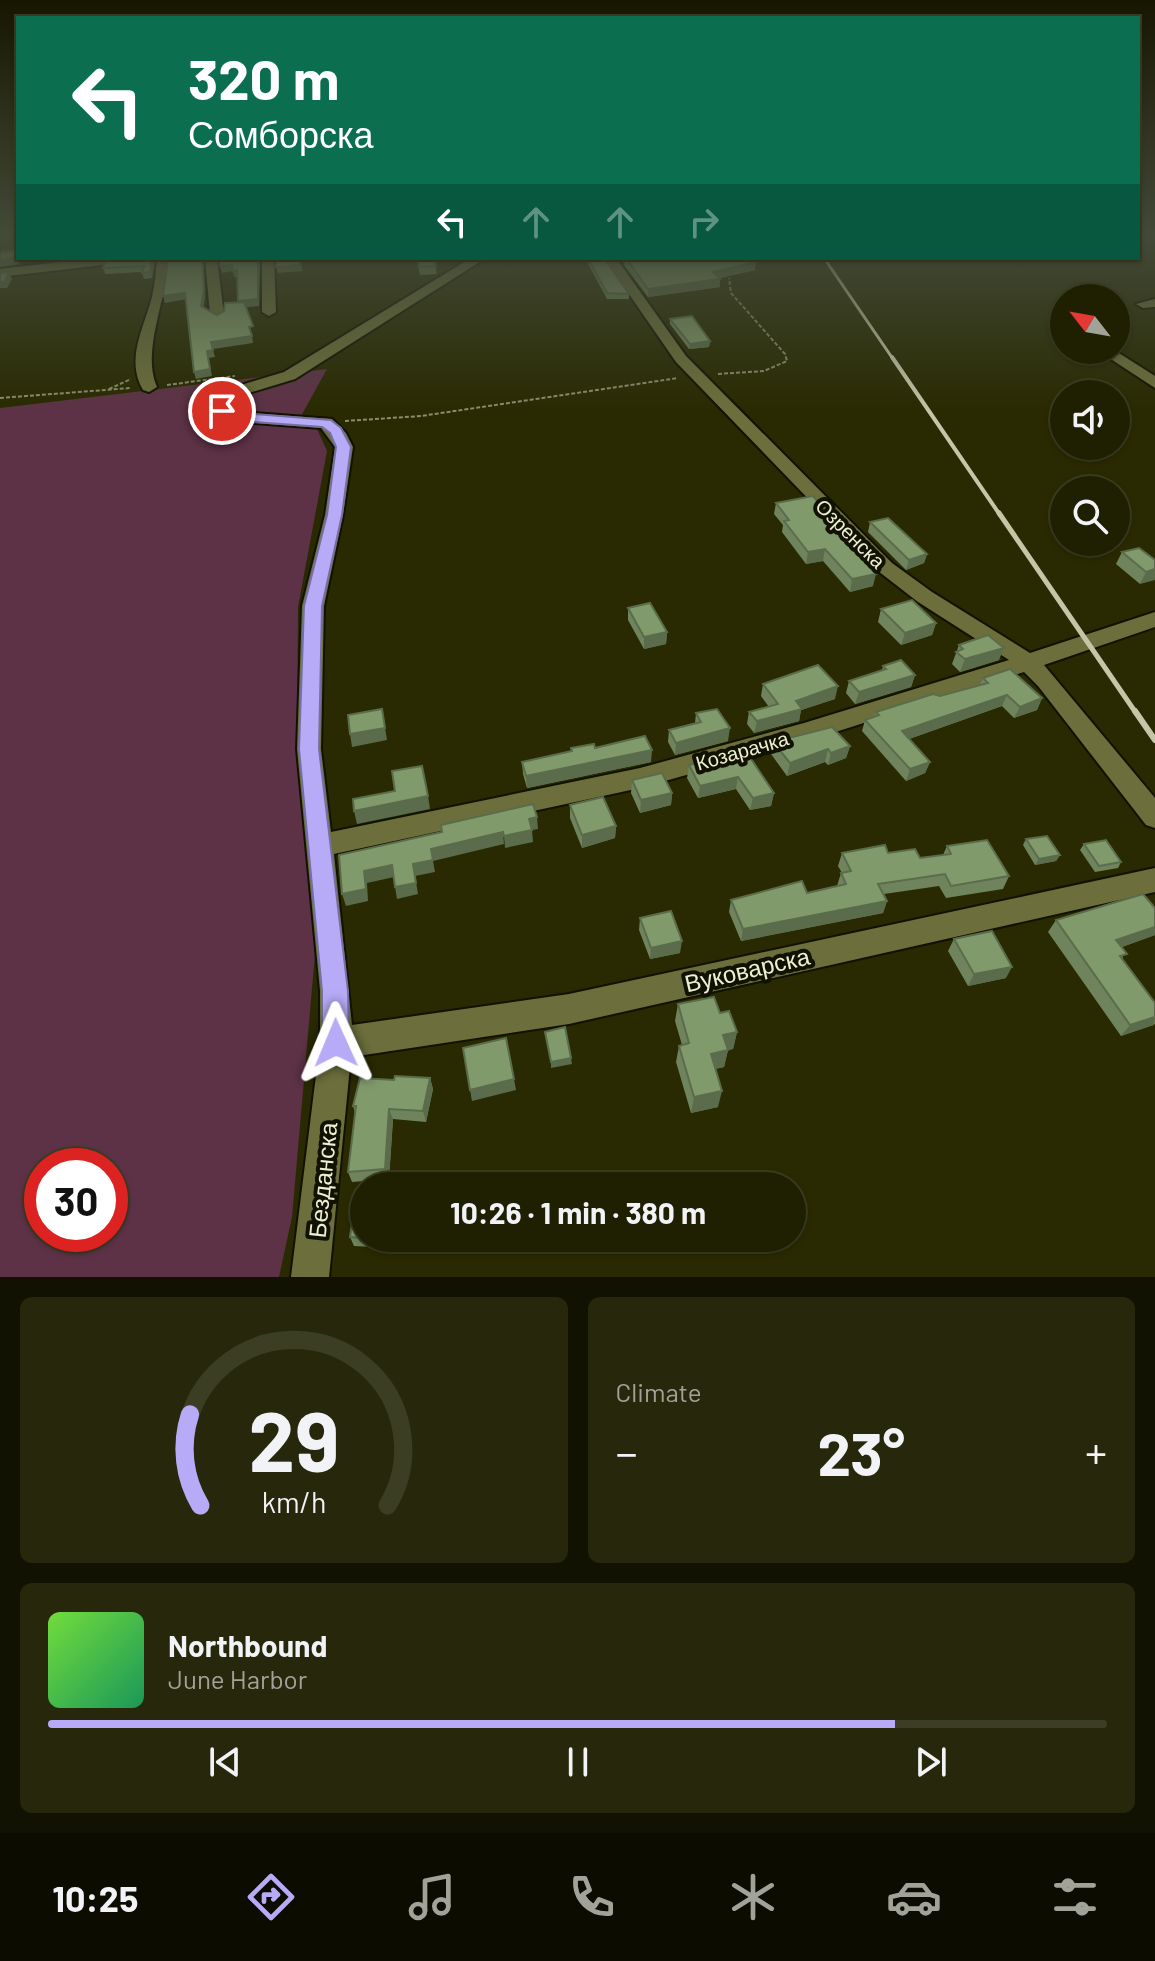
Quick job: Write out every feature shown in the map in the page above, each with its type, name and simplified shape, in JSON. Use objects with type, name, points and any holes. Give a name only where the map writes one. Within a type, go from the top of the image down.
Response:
[{"type":"street","points":[[146,380],[143,348],[159,294]]},
{"type":"street","points":[[215,294],[217,315]]},
{"type":"street","points":[[269,294],[269,312]]},
{"type":"street","points":[[326,423],[239,417],[225,414],[221,406],[237,392],[290,377],[420,294]]},
{"type":"street","name":"Озренска","points":[[635,294],[681,359],[885,567],[925,597],[1026,661]]},
{"type":"street","points":[[1126,364],[1155,383]]},
{"type":"street","name":"Безданска","points":[[310,1277],[336,1043],[335,991],[309,749],[313,606],[334,515],[344,447],[336,431],[326,423]]},
{"type":"street","name":"Козарачка","points":[[319,846],[517,806],[684,767],[886,709],[1155,619]]},
{"type":"street","points":[[1026,661],[1046,680],[1155,817]]},
{"type":"street","name":"Вуковарска","points":[[336,1043],[569,1009],[1155,880]]},
{"type":"path","points":[[326,423],[421,416],[699,375],[781,367],[787,361],[785,354],[732,294]]},
{"type":"path","points":[[103,390],[146,380]]},
{"type":"shaded area","points":[[327,369],[295,427],[317,429],[327,451],[298,607],[297,751],[315,954],[292,1217],[279,1277],[0,1277],[0,408]]},
{"type":"building","points":[[185,294],[203,294],[201,306],[217,315],[224,311],[225,303],[244,302],[253,326],[249,327],[252,336],[211,342],[213,350],[207,351],[210,369],[194,372]]},
{"type":"building","points":[[238,294],[258,294],[258,299],[238,301]]},
{"type":"building","points":[[692,316],[710,341],[690,344],[670,319]]},
{"type":"building","points":[[813,496],[876,574],[852,579],[825,549],[808,552],[784,521],[789,520],[776,503]]},
{"type":"building","points":[[888,518],[927,554],[909,560],[870,522]]},
{"type":"building","points":[[1139,548],[1155,560],[1155,569],[1146,572],[1127,556],[1130,556],[1130,550]]},
{"type":"building","points":[[912,600],[936,623],[905,633],[881,609]]},
{"type":"building","points":[[650,603],[667,632],[644,637],[628,608]]},
{"type":"building","points":[[988,635],[1004,648],[965,659],[956,652],[963,649],[959,645]]},
{"type":"building","points":[[901,660],[915,675],[859,692],[849,681],[886,669],[883,666]]},
{"type":"building","points":[[818,665],[838,686],[796,701],[802,709],[757,721],[749,712],[778,704],[763,684]]},
{"type":"building","points":[[1010,669],[1042,698],[1020,707],[1007,695],[902,731],[930,762],[910,769],[865,720],[879,715],[876,712],[933,694],[940,696],[988,683],[983,678]]},
{"type":"building","points":[[382,709],[385,728],[350,734],[348,715]]},
{"type":"building","points":[[717,709],[730,728],[676,743],[669,730],[701,722],[696,713]]},
{"type":"building","points":[[832,727],[850,746],[831,753],[828,749],[790,763],[773,742]]},
{"type":"building","points":[[645,736],[652,750],[526,776],[522,762],[572,751],[571,748],[594,744],[595,748]]},
{"type":"building","points":[[745,750],[774,793],[753,798],[738,777],[700,786],[689,765]]},
{"type":"building","points":[[422,766],[428,796],[354,811],[353,799],[395,791],[392,771]]},
{"type":"building","points":[[662,773],[672,793],[641,800],[632,780]]},
{"type":"building","points":[[603,797],[616,826],[582,835],[570,805]]},
{"type":"building","points":[[533,804],[537,817],[529,819],[532,830],[504,836],[503,832],[431,849],[433,860],[413,864],[416,883],[395,887],[392,865],[364,871],[366,889],[342,894],[339,855],[442,832],[441,825]]},
{"type":"building","points":[[1047,836],[1060,855],[1039,859],[1026,839]]},
{"type":"building","points":[[987,840],[1009,876],[951,886],[945,874],[878,884],[887,901],[743,929],[731,900],[802,881],[807,893],[846,884],[841,873],[851,871],[842,853],[885,845],[888,853],[915,849],[920,858],[951,854],[947,846]]},
{"type":"building","points":[[1106,840],[1121,862],[1099,866],[1084,844]]},
{"type":"building","points":[[1143,894],[1155,908],[1155,927],[1116,940],[1127,954],[1120,956],[1155,1003],[1155,1017],[1130,1025],[1056,920]]},
{"type":"building","points":[[671,911],[682,941],[651,948],[640,918]]},
{"type":"building","points":[[992,931],[1012,967],[974,974],[954,939]]},
{"type":"building","points":[[714,997],[720,1013],[729,1011],[737,1032],[723,1035],[728,1050],[711,1054],[722,1091],[694,1097],[679,1046],[689,1043],[678,1004]]},
{"type":"building","points":[[565,1027],[571,1058],[551,1062],[545,1032]]},
{"type":"building","points":[[506,1038],[514,1079],[470,1090],[463,1048]]},
{"type":"building","points":[[395,1076],[430,1078],[423,1111],[389,1109],[385,1169],[348,1172],[356,1106],[353,1106],[360,1078],[394,1080]]},
{"type":"railway","points":[[848,294],[893,359]]},
{"type":"railway","points":[[892,357],[1000,515]]},
{"type":"railway","points":[[999,513],[1136,713]]},
{"type":"railway","points":[[1135,711],[1155,740]]},
{"type":"route","points":[[222,411],[239,417],[326,423],[336,431],[344,447],[334,515],[313,606],[309,749],[328,914],[336,1043]]}]
